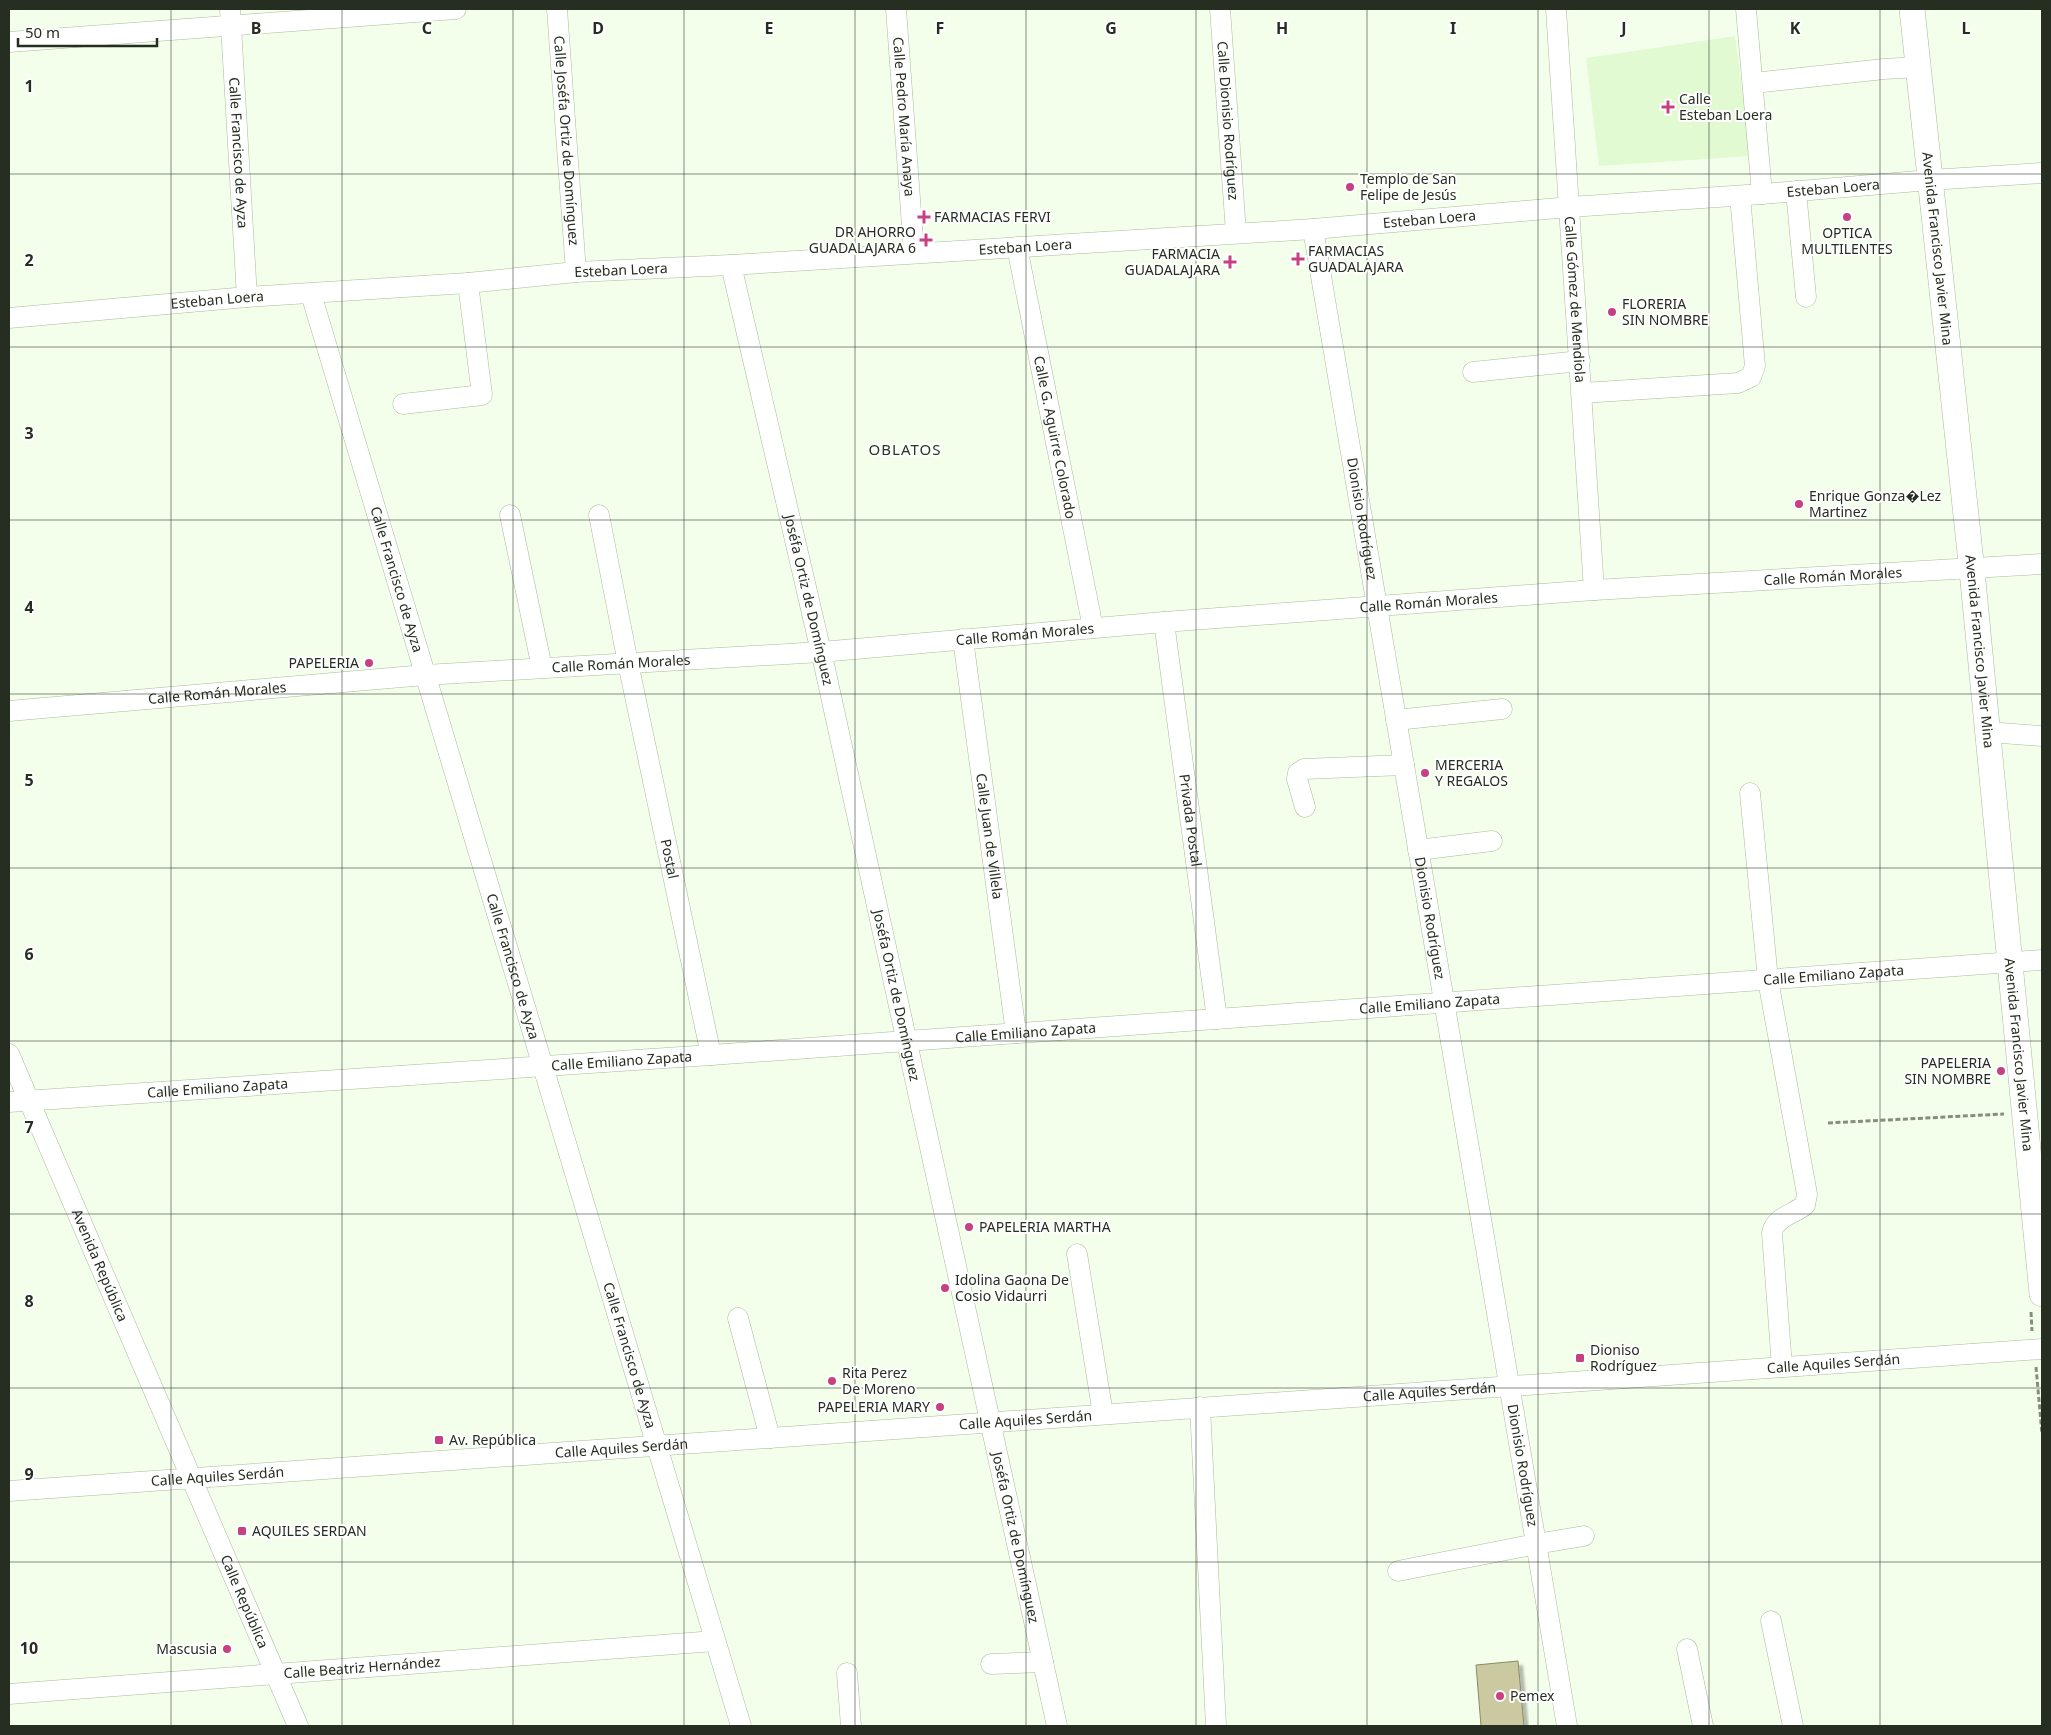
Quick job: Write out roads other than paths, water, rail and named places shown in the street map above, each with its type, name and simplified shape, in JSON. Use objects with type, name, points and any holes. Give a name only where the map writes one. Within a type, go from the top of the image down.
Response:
[{"type":"main road","name":"Avenida Francisco Javier Mina","points":[[1912,9],[1972,568],[2042,1294]]},
{"type":"street","points":[[9,42],[230,17],[456,9]]},
{"type":"street","name":"Calle Joséfa Ortiz de Domínguez","points":[[557,9],[576,272]]},
{"type":"street","name":"Calle Pedro María Anaya","points":[[896,9],[914,253]]},
{"type":"street","name":"Calle Dionisio Rodríguez","points":[[1220,9],[1236,233]]},
{"type":"street","name":"Calle Gómez de Mendiola","points":[[1556,9],[1594,590]]},
{"type":"street","points":[[1746,9],[1762,194]]},
{"type":"street","name":"Calle Francisco de Ayza","points":[[230,17],[247,297]]},
{"type":"street","points":[[1752,83],[1918,67]]},
{"type":"street","name":"Esteban Loera","points":[[9,318],[247,297],[468,283],[576,272],[731,265],[1312,228],[1570,207],[2042,173]]},
{"type":"street","points":[[1796,191],[1806,296]]},
{"type":"street","points":[[1582,393],[1738,383],[1751,377],[1755,366],[1740,196]]},
{"type":"street","name":"Dionisio Rodríguez","points":[[1312,228],[1567,1726]]},
{"type":"street","name":"Calle G. Aguirre Colorado","points":[[1017,247],[1093,628]]},
{"type":"street","name":"Joséfa Ortiz de Domínguez","points":[[731,265],[821,652],[1057,1726]]},
{"type":"street","points":[[403,404],[482,395],[468,283]]},
{"type":"street","name":"Calle Francisco de Ayza","points":[[310,294],[740,1726]]},
{"type":"street","points":[[1473,372],[1580,361]]},
{"type":"street","points":[[510,515],[542,668]]},
{"type":"street","name":"Postal","points":[[599,515],[628,663],[711,1055]]},
{"type":"street","name":"Calle Román Morales","points":[[9,711],[425,675],[821,652],[1164,622],[1594,590],[2042,564]]},
{"type":"street","name":"Privada Postal","points":[[1164,622],[1217,1019]]},
{"type":"street","name":"Calle Juan de Villela","points":[[962,639],[1016,1033]]},
{"type":"street","points":[[1396,720],[1502,710]]},
{"type":"street","points":[[1988,732],[2042,736]]},
{"type":"street","points":[[1305,807],[1297,779],[1298,773],[1304,769],[1404,765]]},
{"type":"street","points":[[1750,793],[1768,980],[1807,1194],[1805,1205],[1780,1220],[1773,1228],[1772,1233],[1782,1367]]},
{"type":"street","points":[[1418,850],[1492,841]]},
{"type":"street","name":"Calle Emiliano Zapata","points":[[9,1102],[711,1055],[2042,960]]},
{"type":"street","name":"Avenida República","points":[[9,1054],[190,1478]]},
{"type":"street","points":[[1077,1254],[1103,1414]]},
{"type":"street","points":[[738,1318],[770,1438]]},
{"type":"street","name":"Calle Aquiles Serdán","points":[[9,1492],[2042,1348]]},
{"type":"street","points":[[1200,1407],[1216,1726]]},
{"type":"street","name":"Calle República","points":[[190,1478],[298,1726]]},
{"type":"street","points":[[1398,1571],[1584,1536]]},
{"type":"street","points":[[1770,1622],[1793,1726]]},
{"type":"street","name":"Calle Beatriz Hernández","points":[[9,1694],[715,1641]]},
{"type":"street","points":[[1686,1649],[1703,1726]]},
{"type":"street","points":[[992,1664],[1043,1662]]},
{"type":"street","points":[[847,1673],[851,1726]]},
{"type":"place","name":"Calle Esteban Loera","points":[[1668,107]]},
{"type":"place","name":"Templo de San Felipe de Jesús","points":[[1350,187]]},
{"type":"place","name":"FARMACIAS FERVI","points":[[924,217]]},
{"type":"place","name":"OPTICA MULTILENTES","points":[[1847,217]]},
{"type":"place","name":"DR AHORRO GUADALAJARA 6","points":[[926,240]]},
{"type":"place","name":"FARMACIAS GUADALAJARA","points":[[1298,259]]},
{"type":"place","name":"FARMACIA GUADALAJARA","points":[[1230,262]]},
{"type":"place","name":"FLORERIA SIN NOMBRE","points":[[1612,312]]},
{"type":"place","name":"Enrique Gonza�Lez Martinez","points":[[1799,504]]},
{"type":"place","name":"PAPELERIA","points":[[369,663]]},
{"type":"place","name":"MERCERIA Y REGALOS","points":[[1425,773]]},
{"type":"place","name":"PAPELERIA SIN NOMBRE","points":[[2001,1071]]},
{"type":"place","name":"PAPELERIA MARTHA","points":[[969,1227]]},
{"type":"place","name":"Idolina Gaona De Cosio Vidaurri","points":[[945,1288]]},
{"type":"place","name":"Dioniso Rodríguez","points":[[1580,1358]]},
{"type":"place","name":"Rita Perez De Moreno","points":[[832,1381]]},
{"type":"place","name":"PAPELERIA MARY","points":[[940,1407]]},
{"type":"place","name":"Av. República","points":[[439,1440]]},
{"type":"place","name":"AQUILES SERDAN","points":[[242,1531]]},
{"type":"place","name":"Mascusia","points":[[227,1649]]},
{"type":"place","name":"Pemex","points":[[1500,1696]]},
{"type":"district","name":"OBLATOS","points":[[905,450]]}]
